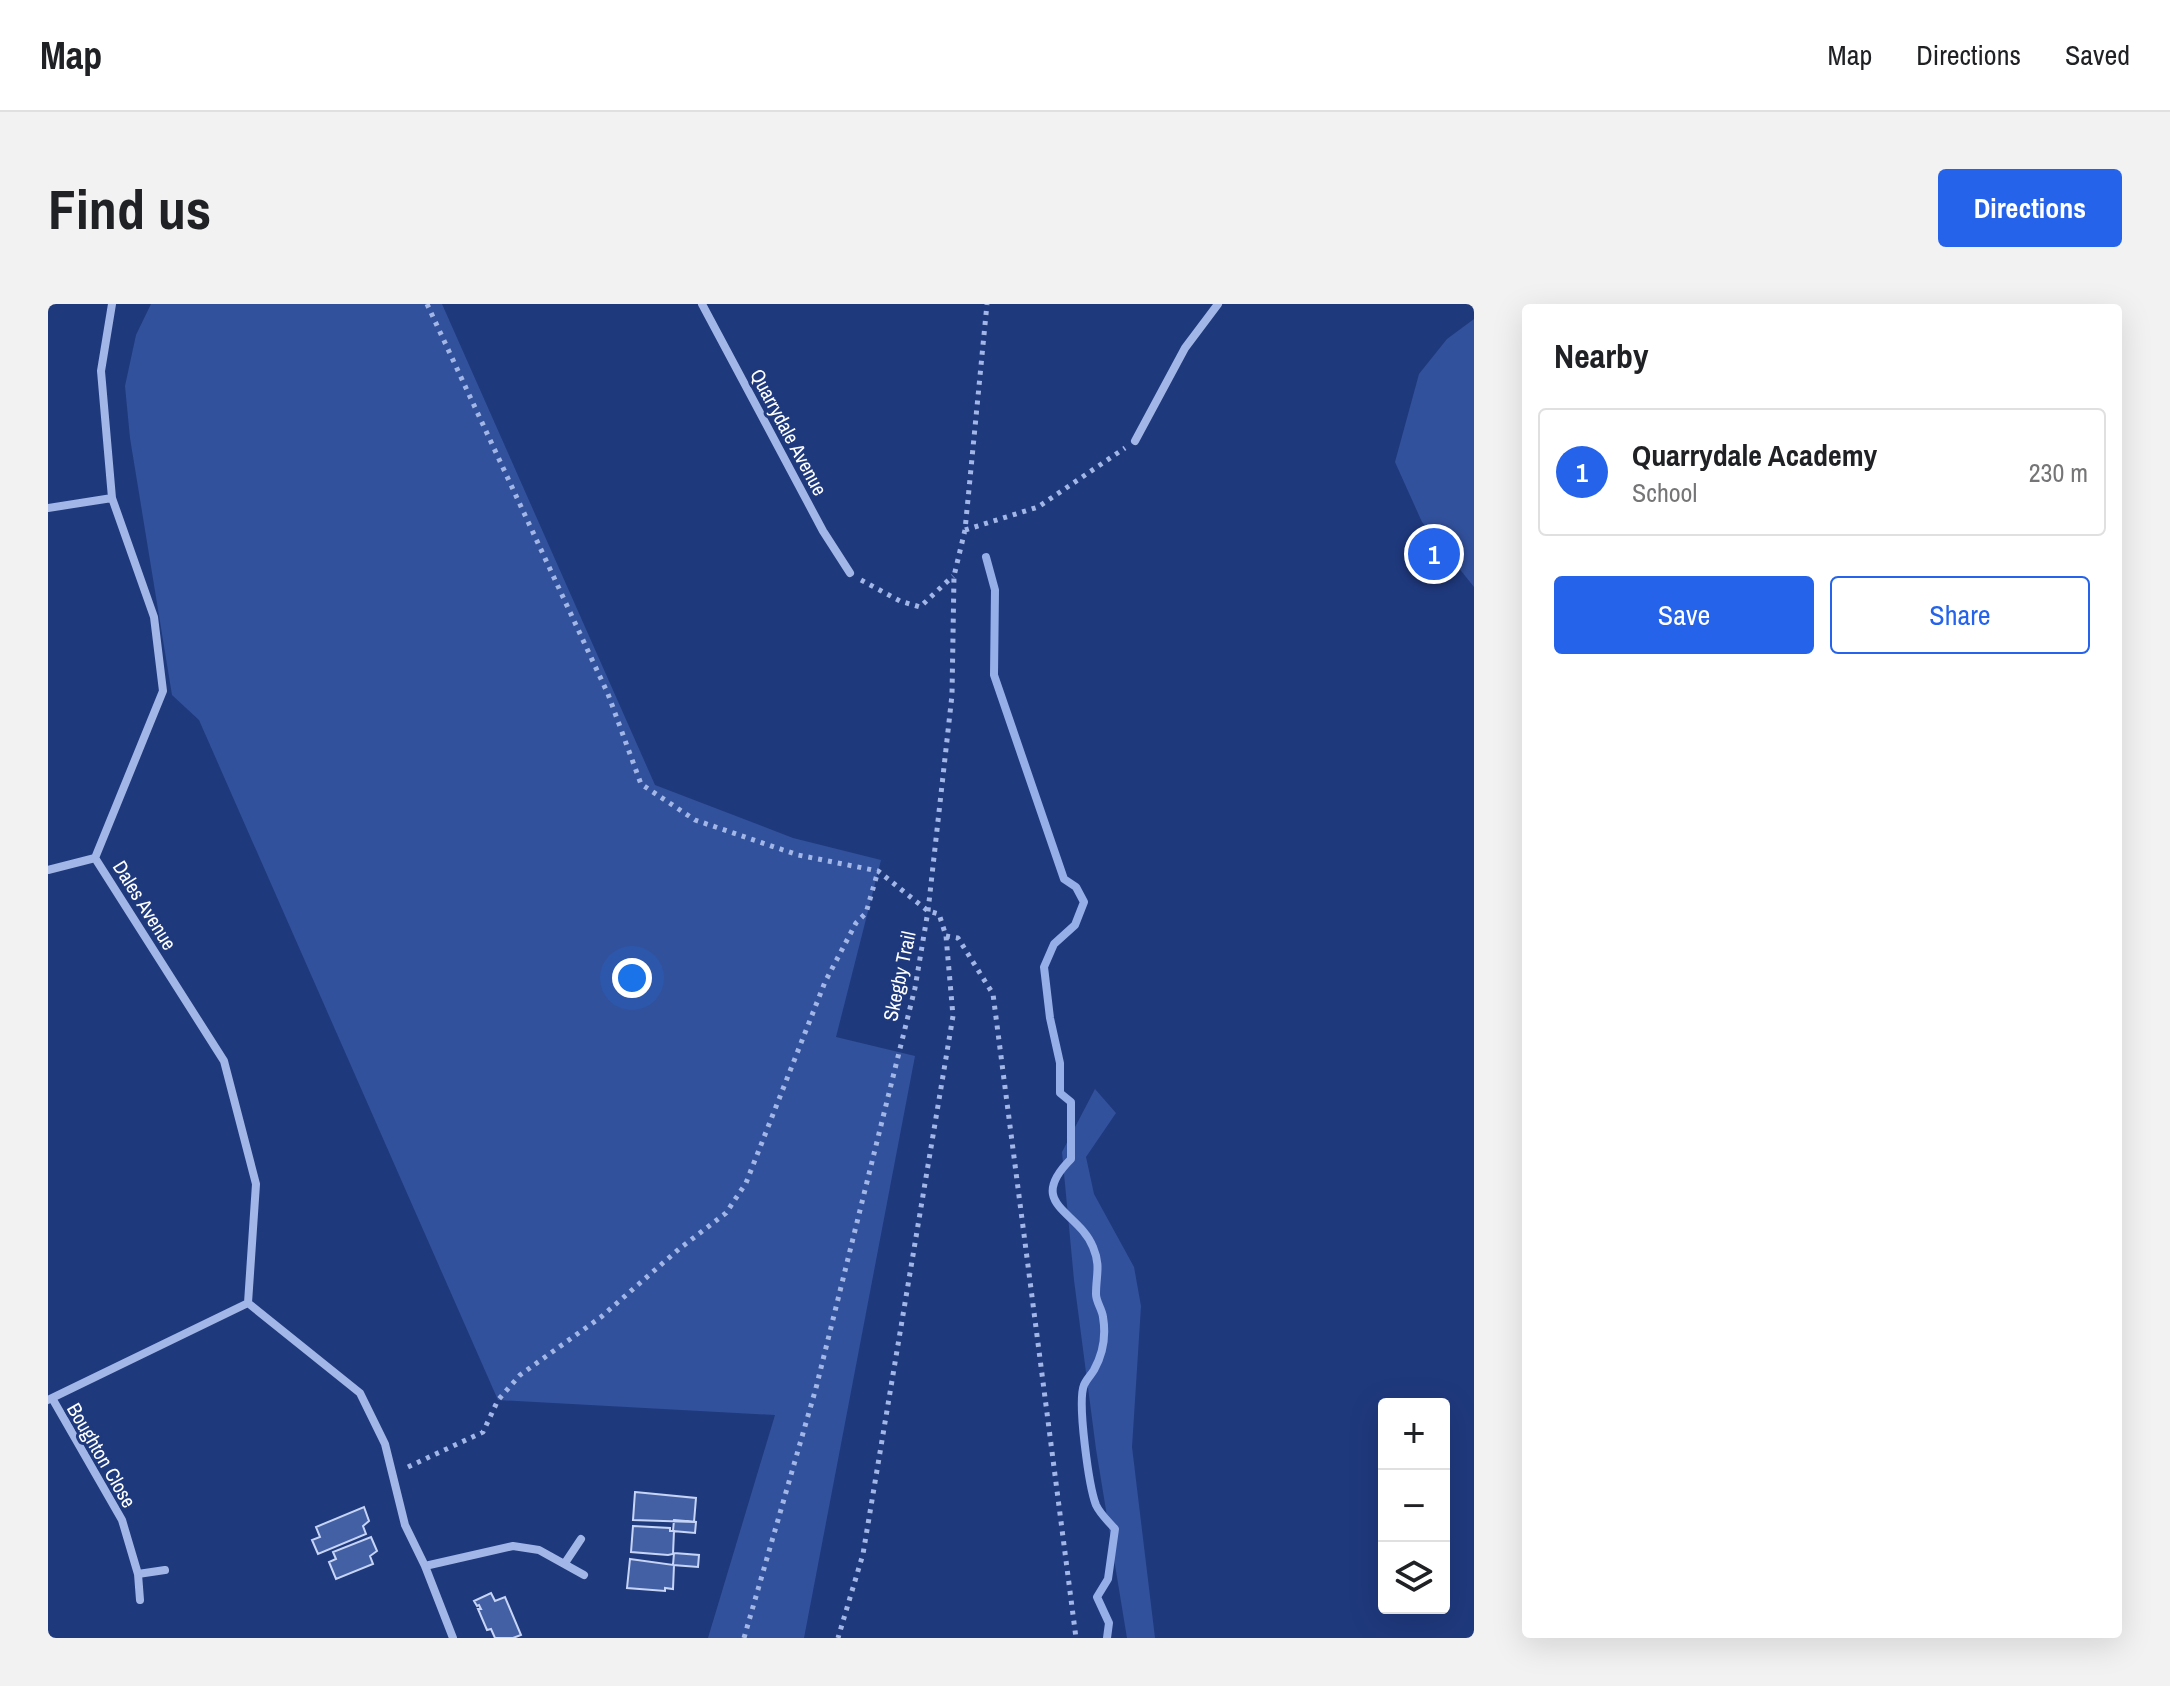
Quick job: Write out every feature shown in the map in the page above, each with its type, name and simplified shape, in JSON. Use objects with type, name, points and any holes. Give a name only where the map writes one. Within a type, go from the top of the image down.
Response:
[{"type":"street","name":"Dales Avenue","points":[[112,304],[101,371],[112,498],[154,617],[163,691],[95,858],[224,1061],[256,1184],[248,1303]]},
{"type":"street","name":"Quarrydale Avenue","points":[[702,304],[823,531],[850,573]]},
{"type":"street","points":[[1135,441],[1185,348],[1218,304]]},
{"type":"street","points":[[48,508],[112,498]]},
{"type":"street","points":[[48,870],[95,858]]},
{"type":"street","points":[[50,1399],[248,1303],[360,1393],[385,1444],[405,1525],[453,1638]]},
{"type":"street","name":"Boughton Close","points":[[50,1399],[122,1520],[138,1574],[140,1600]]},
{"type":"street","points":[[565,1563],[581,1539]]},
{"type":"street","points":[[425,1566],[513,1546],[539,1550],[584,1575]]},
{"type":"street","points":[[138,1574],[165,1570]]},
{"type":"path","points":[[427,304],[608,694],[641,784],[695,820],[798,855],[878,871],[928,911],[939,914],[946,936],[953,1016],[863,1554],[838,1638]]},
{"type":"path","name":"Skegby Trail","points":[[744,1638],[816,1388],[915,988],[928,911],[952,695],[954,576],[965,530],[987,304]]},
{"type":"path","points":[[965,530],[1038,507],[1135,441]]},
{"type":"path","points":[[850,573],[900,601],[920,607],[954,576]]},
{"type":"path","points":[[394,1473],[483,1432],[498,1400],[520,1375],[601,1317],[726,1213],[746,1183],[825,982],[851,932],[866,913],[878,871]]},
{"type":"path","points":[[946,936],[958,938],[993,994],[1076,1638]]},
{"type":"shaded area","points":[[151,304],[442,304],[655,785],[793,838],[881,860],[836,1037],[915,1056],[804,1638],[708,1638],[775,1415],[498,1400],[199,720],[172,695],[130,438],[125,386],[136,335]]},
{"type":"shaded area","points":[[1474,319],[1474,587],[1422,522],[1395,462],[1419,374],[1447,339]]},
{"type":"shaded area","points":[[1095,1089],[1116,1113],[1086,1157],[1094,1194],[1134,1267],[1141,1306],[1132,1447],[1155,1638],[1127,1638],[1096,1449],[1074,1280],[1062,1152]]},
{"type":"building","points":[[635,1492],[696,1498],[694,1522],[633,1520]]},
{"type":"building","points":[[364,1507],[369,1521],[363,1526],[366,1534],[318,1554],[312,1540],[320,1537],[316,1527]]},
{"type":"building","points":[[674,1520],[696,1522],[695,1533],[673,1531]]},
{"type":"building","points":[[633,1526],[670,1528],[674,1531],[673,1554],[631,1552]]},
{"type":"building","points":[[371,1537],[377,1551],[370,1556],[373,1564],[336,1579],[329,1562],[336,1559],[333,1552]]},
{"type":"building","points":[[674,1553],[699,1555],[698,1567],[673,1565]]},
{"type":"building","points":[[630,1559],[674,1565],[673,1589],[627,1588]]},
{"type":"building","points":[[491,1593],[495,1601],[505,1597],[521,1635],[495,1638],[491,1629],[487,1630],[478,1609],[481,1609],[474,1601]]},
{"type":"waterway","points":[[986,557],[995,590],[994,675],[1064,879],[1076,887],[1084,902],[1075,925],[1054,944],[1044,967],[1050,1018],[1060,1063],[1060,1093],[1071,1102],[1071,1159],[1058,1174],[1053,1187],[1054,1197],[1086,1234],[1093,1247],[1097,1265],[1096,1297],[1104,1324],[1102,1351],[1084,1385],[1082,1408],[1093,1495],[1100,1512],[1115,1529],[1108,1579],[1097,1597],[1109,1623],[1107,1638]]},
{"type":"place","name":"Quarrydale Academy","points":[[1434,554]]}]
